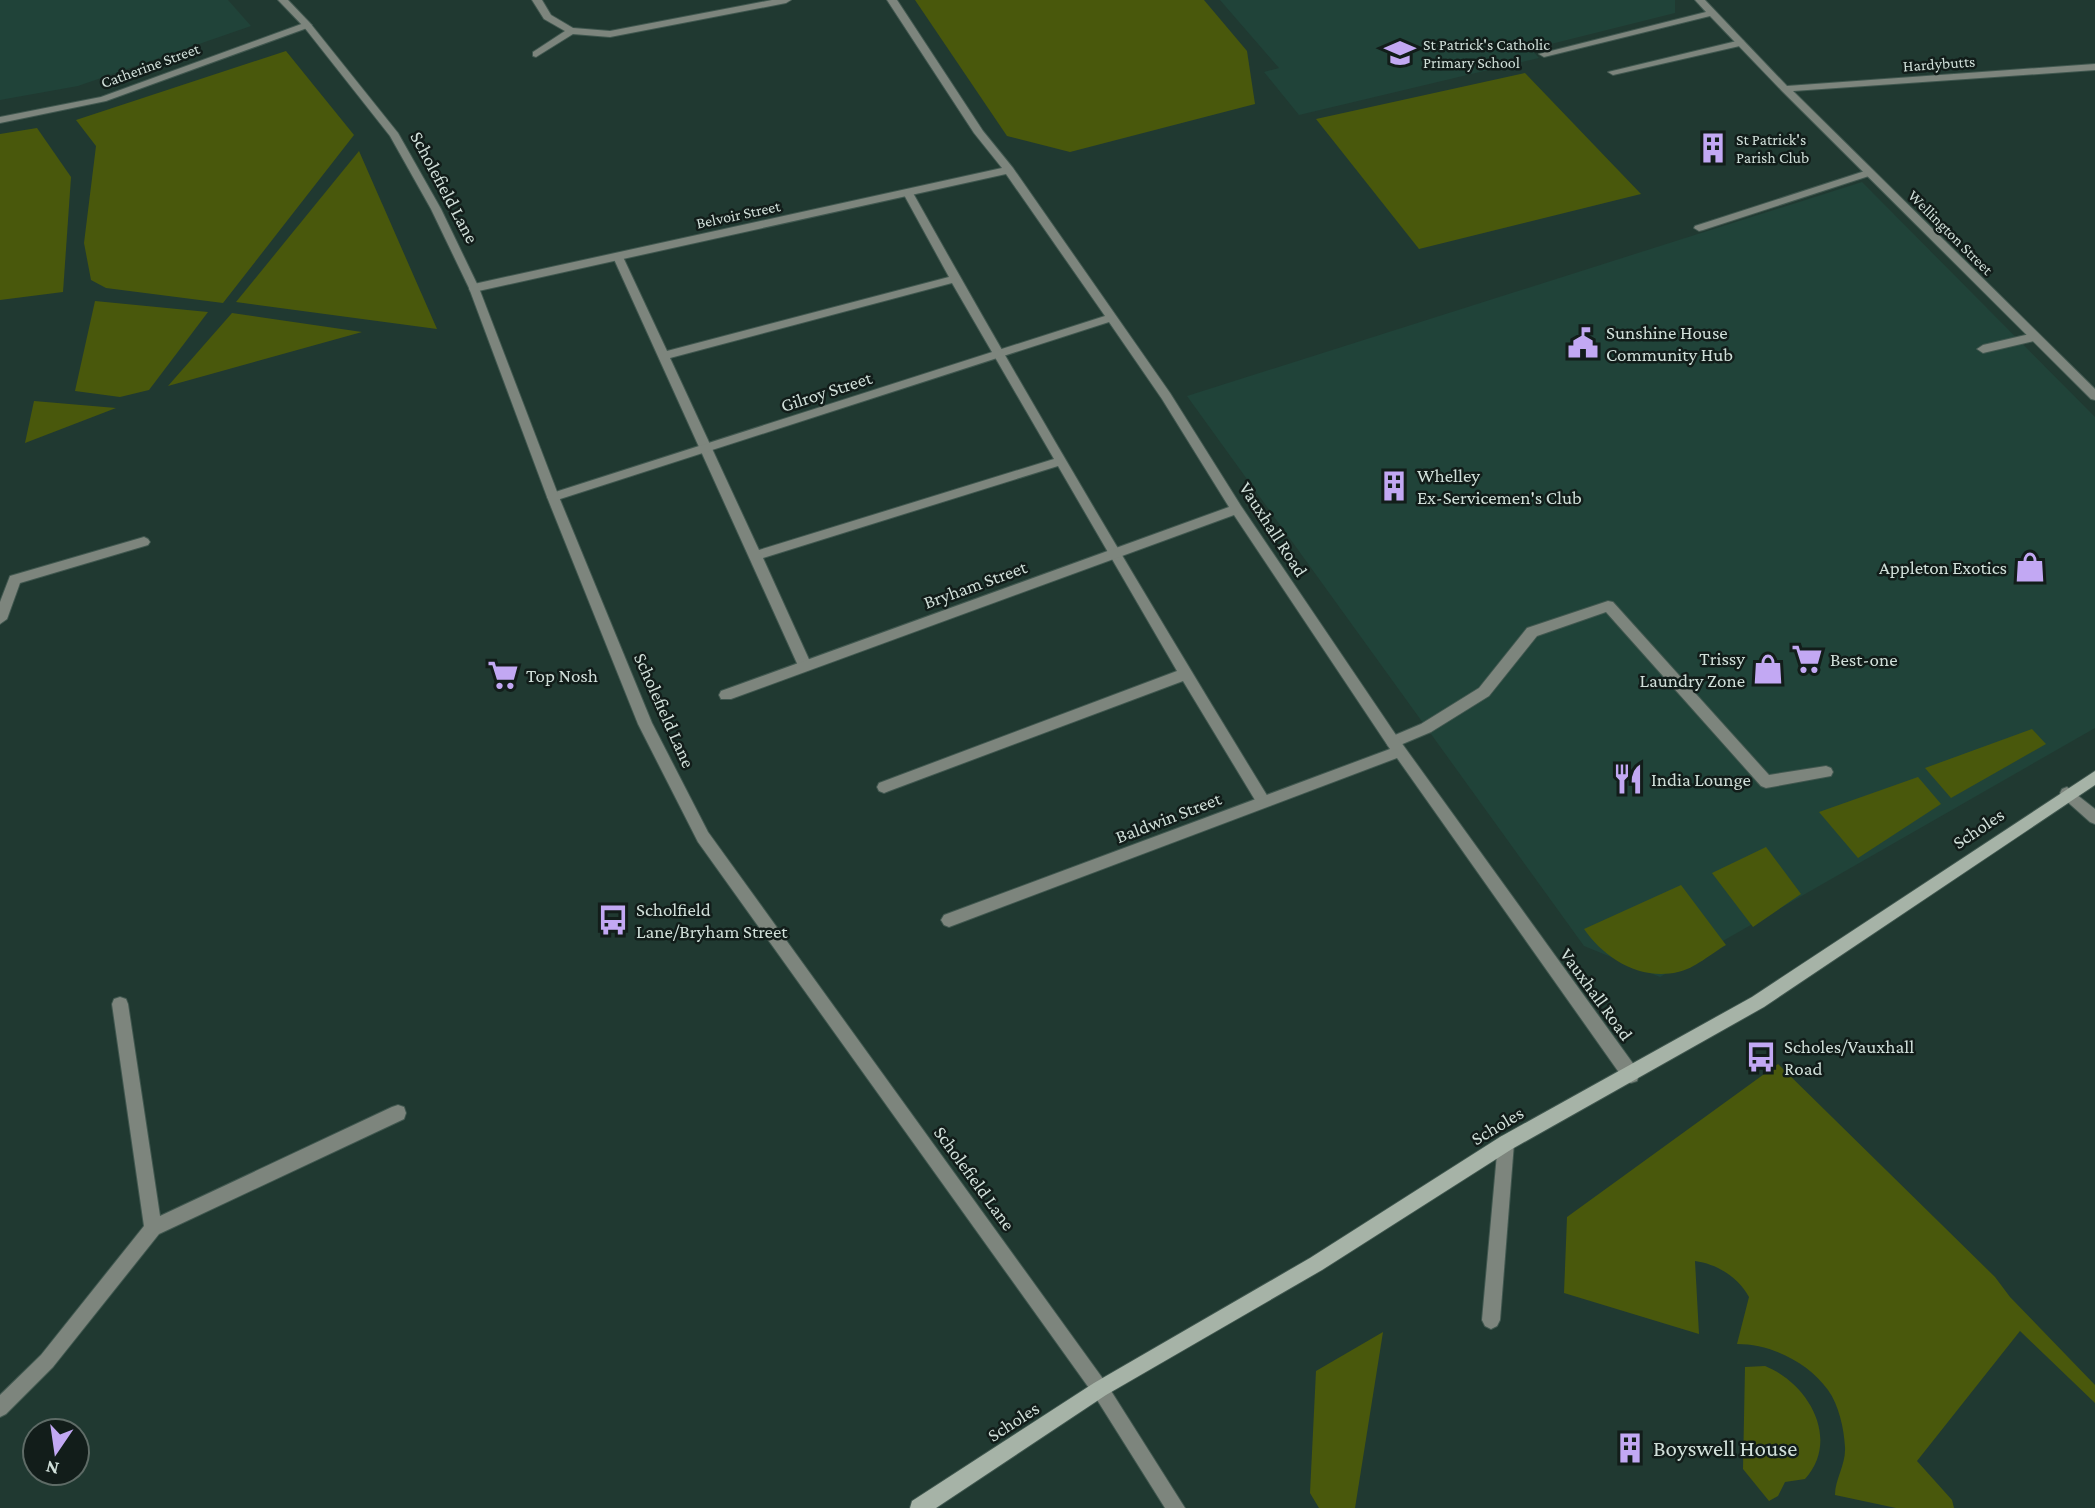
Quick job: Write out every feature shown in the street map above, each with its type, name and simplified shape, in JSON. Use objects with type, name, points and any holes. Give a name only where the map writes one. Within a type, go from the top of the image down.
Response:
[{"type":"main road","name":"Scholes","points":[[919,1508],[1100,1389],[1316,1264],[1506,1143],[1758,1002],[2095,776]]},
{"type":"street","name":"Scholefield Lane","points":[[283,0],[307,25],[394,135],[436,209],[474,288],[553,498],[645,724],[703,837],[1100,1389],[1176,1508]]},
{"type":"street","points":[[537,0],[547,17],[571,31],[611,34],[786,0]]},
{"type":"street","name":"Vauxhall Road","points":[[892,0],[979,133],[1009,170],[1166,396],[1237,509],[1396,747],[1631,1075]]},
{"type":"street","name":"Wellington Street","points":[[1700,0],[1868,173],[2095,396]]},
{"type":"street","points":[[1544,54],[1712,13]]},
{"type":"street","name":"Catherine Street","points":[[0,120],[103,99],[307,25]]},
{"type":"street","points":[[536,54],[571,31]]},
{"type":"street","points":[[1613,72],[1741,43]]},
{"type":"street","name":"Hardybutts","points":[[1785,89],[2095,67]]},
{"type":"street","name":"Belvoir Street","points":[[474,288],[1009,170]]},
{"type":"street","points":[[1699,228],[1868,173]]},
{"type":"street","points":[[908,192],[997,354],[1116,553],[1140,599],[1263,802]]},
{"type":"street","points":[[618,257],[757,555],[805,666]]},
{"type":"street","points":[[663,356],[955,279]]},
{"type":"street","name":"Gilroy Street","points":[[553,498],[1110,318]]},
{"type":"street","points":[[1983,349],[2034,337]]},
{"type":"street","points":[[757,555],[1061,461]]},
{"type":"street","name":"Bryham Street","points":[[726,695],[1237,509]]},
{"type":"street","points":[[0,620],[15,580],[144,542]]},
{"type":"street","name":"Baldwin Street","points":[[949,920],[1263,802],[1396,747],[1484,692],[1532,632],[1608,606],[1766,782],[1826,772]]},
{"type":"street","points":[[884,787],[1185,674]]},
{"type":"street","points":[[2067,793],[2095,818]]},
{"type":"street","points":[[120,1004],[153,1228]]},
{"type":"street","points":[[0,1408],[47,1361],[153,1228],[398,1114]]},
{"type":"street","points":[[1491,1320],[1506,1143]]},
{"type":"shaded area","points":[[0,0],[228,0],[251,26],[78,86],[0,100]]},
{"type":"shaded area","name":"St Patrick's Catholic Primary School","points":[[1220,0],[1675,0],[1675,13],[1531,49],[1539,58],[1299,115],[1264,72],[1279,68]]},
{"type":"shaded area","points":[[1862,182],[2095,417],[2095,728],[1660,977],[1584,946],[1187,396]]},
{"type":"green space","points":[[915,0],[1204,0],[1247,51],[1255,104],[1070,152],[1007,136]]},
{"type":"green space","points":[[286,51],[354,135],[223,303],[106,288],[91,280],[84,243],[96,146],[76,120]]},
{"type":"green space","points":[[1525,73],[1641,194],[1419,249],[1316,119]]},
{"type":"green space","points":[[37,128],[71,177],[63,292],[0,300],[0,134]]},
{"type":"green space","points":[[359,151],[437,329],[236,302]]},
{"type":"green space","points":[[95,301],[208,312],[149,390],[120,397],[75,391]]},
{"type":"green space","points":[[232,313],[362,332],[168,386]]},
{"type":"green space","points":[[34,401],[116,408],[25,443]]},
{"type":"green space","points":[[2032,729],[2046,744],[1951,798],[1925,768]]},
{"type":"green space","points":[[1918,777],[1941,804],[1858,858],[1819,812]]},
{"type":"green space","points":[[1766,847],[1801,894],[1753,927],[1712,873]]},
{"type":"green space","points":[[1681,885],[1726,945],[1690,968],[1664,974],[1637,970],[1613,958],[1592,940],[1584,929]]},
{"type":"green space","points":[[1778,1064],[1995,1277],[2010,1297],[2095,1385],[2095,1403],[2020,1331],[1917,1461],[1952,1500],[1954,1508],[1896,1508],[1835,1495],[1845,1447],[1840,1417],[1832,1396],[1820,1380],[1788,1356],[1763,1347],[1737,1344],[1749,1297],[1739,1283],[1719,1268],[1695,1261],[1699,1334],[1564,1293],[1567,1217]]},
{"type":"green space","points":[[1383,1332],[1355,1508],[1319,1508],[1310,1493],[1316,1371]]},
{"type":"green space","points":[[1765,1366],[1794,1385],[1815,1414],[1820,1430],[1820,1447],[1815,1463],[1805,1479],[1785,1482],[1778,1496],[1769,1501],[1743,1469],[1745,1367]]},
{"type":"place","name":"St Patrick's Catholic Primary School","points":[[1400,53]]},
{"type":"place","name":"St Patrick's Parish Club","points":[[1713,148]]},
{"type":"place","name":"Sunshine House Community Hub","points":[[1583,343]]},
{"type":"place","name":"Whelley Ex-Servicemen's Club","points":[[1394,486]]},
{"type":"place","name":"Appleton Exotics","points":[[2030,567]]},
{"type":"place","name":"Best-one","points":[[1807,659]]},
{"type":"place","name":"Trissy Laundry Zone","points":[[1768,669]]},
{"type":"place","name":"Top Nosh","points":[[503,675]]},
{"type":"place","name":"India Lounge","points":[[1628,779]]},
{"type":"place","name":"Scholfield Lane/Bryham Street","points":[[613,920]]},
{"type":"place","name":"Scholes/Vauxhall Road","points":[[1761,1057]]},
{"type":"place","name":"Boyswell House","points":[[1630,1448]]}]
